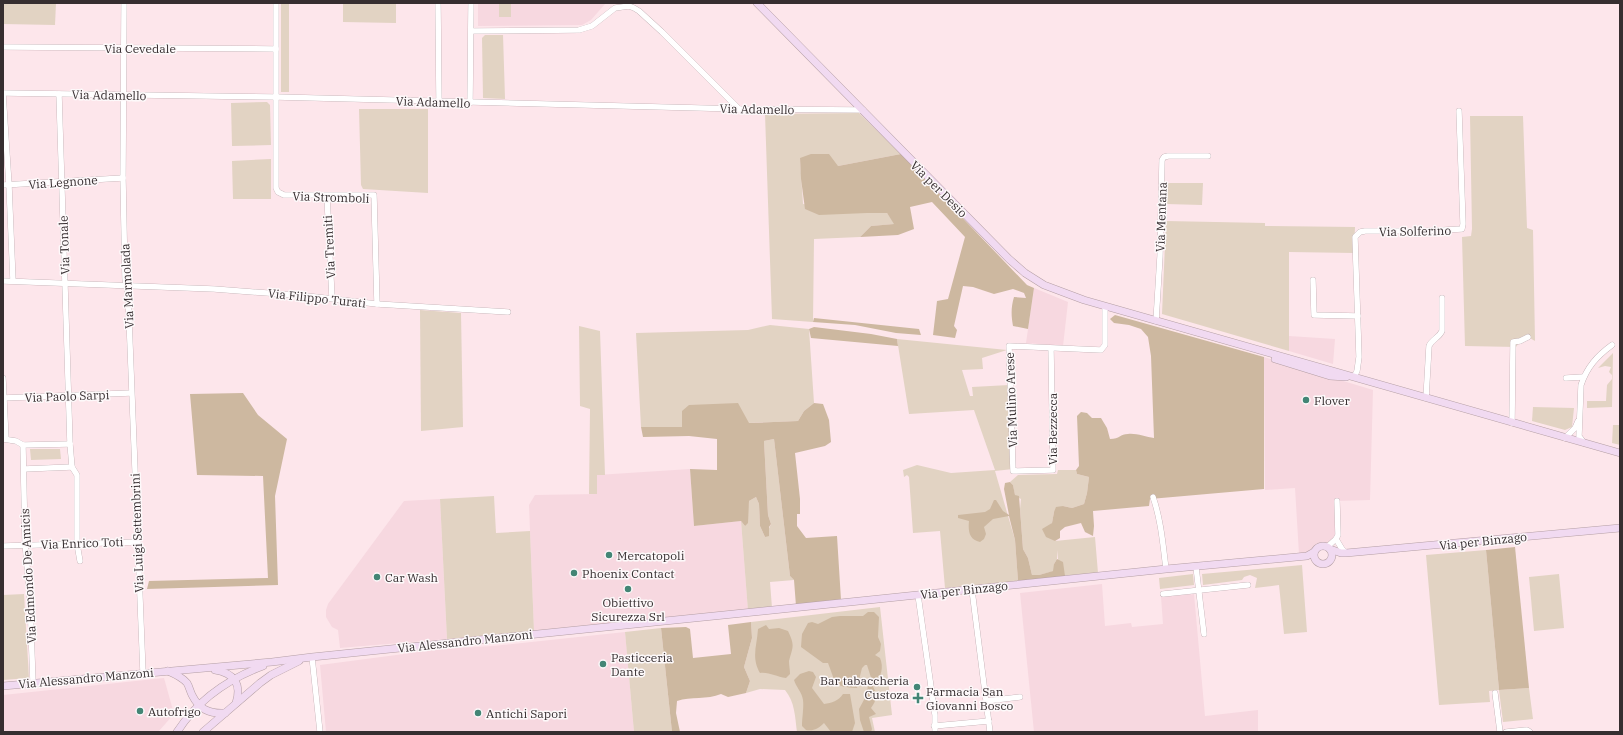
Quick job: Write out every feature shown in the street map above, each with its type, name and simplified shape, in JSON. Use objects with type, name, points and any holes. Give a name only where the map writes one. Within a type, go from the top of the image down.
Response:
[{"type":"main road","name":"Via per Desio","points":[[757,3],[1003,253],[1025,273],[1057,291],[1105,307],[1244,346],[1264,356],[1323,374],[1354,377],[1620,453]]},
{"type":"main road","name":"Via per Binzago","points":[[1316,561],[1325,564],[1332,557],[1343,553],[1620,528]]},
{"type":"main road","name":"Via per Binzago","points":[[763,611],[1166,569],[1307,556],[1320,546],[1343,553]]},
{"type":"main road","points":[[1329,548],[1332,557]]},
{"type":"main road","points":[[1314,552],[1316,561]]},
{"type":"main road","points":[[1307,556],[1316,561]]},
{"type":"main road","name":"Via Alessandro Manzoni","points":[[3,686],[272,662],[763,611]]},
{"type":"main road","points":[[203,732],[271,675],[309,657]]},
{"type":"main road","points":[[177,732],[184,720],[198,705],[246,673],[272,662]]},
{"type":"main road","points":[[208,668],[229,674],[234,680],[238,689],[236,704]]},
{"type":"main road","name":"Via Alessandro Manzoni","points":[[168,671],[182,679],[187,684],[198,705]]},
{"type":"main road","points":[[198,705],[211,713],[225,713]]},
{"type":"street","name":"Via Marmolada","points":[[124,3],[123,178],[125,279],[131,393]]},
{"type":"street","points":[[276,3],[276,97]]},
{"type":"street","points":[[438,3],[439,102]]},
{"type":"street","points":[[470,103],[471,3]]},
{"type":"street","points":[[471,32],[579,30],[592,26],[615,8],[629,6],[640,10],[739,109]]},
{"type":"street","name":"Via Cevedale","points":[[3,47],[276,49]]},
{"type":"street","points":[[3,93],[6,185],[13,281]]},
{"type":"street","name":"Via Adamello","points":[[3,93],[276,97],[739,109],[863,110]]},
{"type":"street","name":"Via Tonale","points":[[59,94],[70,444],[72,467],[77,475],[77,544],[80,561]]},
{"type":"street","name":"Via Stromboli","points":[[276,97],[276,188],[278,192],[284,195],[374,195],[377,304]]},
{"type":"street","name":"Via Solferino","points":[[1354,377],[1357,371],[1359,357],[1355,237],[1357,234],[1365,231],[1459,230],[1463,227],[1459,111]]},
{"type":"street","name":"Via Mentana","points":[[1156,321],[1160,256],[1162,160],[1164,157],[1168,156],[1208,156]]},
{"type":"street","name":"Via Legnone","points":[[6,185],[123,178]]},
{"type":"street","name":"Via Tremiti","points":[[327,196],[332,298]]},
{"type":"street","points":[[1313,280],[1314,315],[1358,316]]},
{"type":"street","name":"Via Filippo Turati","points":[[3,281],[214,289],[332,298],[377,304],[508,312]]},
{"type":"street","points":[[1426,398],[1429,346],[1442,331],[1442,298]]},
{"type":"street","name":"Via Mulino Arese","points":[[1013,471],[1009,346],[1101,350],[1104,348],[1105,307]]},
{"type":"street","points":[[1512,423],[1513,342],[1520,341],[1528,337]]},
{"type":"street","points":[[1584,443],[1579,436],[1581,385],[1583,377],[1597,356],[1612,345]]},
{"type":"street","name":"Via Bezzecca","points":[[1013,471],[1053,470],[1051,348]]},
{"type":"street","points":[[1566,378],[1583,377]]},
{"type":"street","points":[[3,378],[5,439],[16,441],[23,445],[70,444]]},
{"type":"street","name":"Via Paolo Sarpi","points":[[4,398],[131,393]]},
{"type":"street","name":"Via Luigi Settembrini","points":[[131,393],[143,673]]},
{"type":"street","points":[[1565,438],[1575,428],[1579,421]]},
{"type":"street","name":"Via Edmondo De Amicis","points":[[23,445],[25,545],[30,600],[33,683]]},
{"type":"street","points":[[24,469],[72,467]]},
{"type":"street","points":[[1153,497],[1156,505],[1166,569]]},
{"type":"street","points":[[1337,501],[1338,535],[1336,539],[1343,553]]},
{"type":"street","name":"Via per Binzago","points":[[1329,548],[1336,539]]},
{"type":"street","name":"Via Enrico Toti","points":[[3,546],[138,542]]},
{"type":"street","points":[[1196,566],[1204,634]]},
{"type":"street","points":[[1163,594],[1248,585]]},
{"type":"street","points":[[972,590],[990,732]]},
{"type":"street","points":[[918,595],[935,729],[989,721]]},
{"type":"street","points":[[309,657],[320,732]]},
{"type":"street","points":[[1495,693],[1500,732]]},
{"type":"street","points":[[986,701],[1020,697]]},
{"type":"street","points":[[1506,732],[1526,730],[1530,732]]},
{"type":"shaded area","points":[[3,3],[56,3],[55,25],[3,24]]},
{"type":"shaded area","points":[[281,3],[289,3],[289,92],[281,92]]},
{"type":"shaded area","points":[[343,3],[396,3],[396,23],[343,22]]},
{"type":"shaded area","points":[[478,3],[641,3],[605,4],[591,20],[582,25],[478,26]]},
{"type":"shaded area","points":[[499,3],[511,3],[511,17],[499,17]]},
{"type":"shaded area","points":[[485,35],[503,35],[505,99],[483,98],[482,38]]},
{"type":"shaded area","points":[[267,102],[270,105],[271,145],[232,146],[231,103]]},
{"type":"shaded area","points":[[359,109],[428,109],[428,193],[363,189],[361,185]]},
{"type":"shaded area","points":[[859,113],[901,154],[838,166],[800,158],[803,204],[867,213],[887,213],[895,224],[871,226],[860,237],[814,239],[813,322],[772,319],[765,114]]},
{"type":"shaded area","points":[[1470,116],[1523,116],[1527,228],[1533,230],[1535,341],[1528,337],[1520,341],[1516,347],[1465,346],[1462,237],[1471,236],[1472,229]]},
{"type":"shaded area","points":[[811,154],[829,154],[838,166],[901,154],[1027,285],[1034,288],[1028,329],[1013,326],[1012,318],[1014,297],[1026,298],[1024,293],[1013,289],[994,294],[973,287],[963,286],[954,326],[957,330],[955,338],[933,335],[937,301],[948,299],[965,237],[932,202],[910,207],[914,229],[898,235],[860,237],[871,226],[894,224],[887,213],[819,215],[805,209],[800,158]]},
{"type":"shaded area","points":[[271,159],[271,199],[233,199],[232,161]]},
{"type":"shaded area","points":[[1166,183],[1203,183],[1202,205],[1166,204]]},
{"type":"shaded area","points":[[1166,221],[1265,223],[1265,226],[1355,227],[1354,253],[1289,252],[1289,351],[1162,314]]},
{"type":"shaded area","points":[[1034,288],[1068,302],[1063,346],[1026,343]]},
{"type":"shaded area","points":[[420,310],[461,313],[463,427],[421,431]]},
{"type":"shaded area","points":[[1115,315],[1264,357],[1264,489],[1150,499],[1149,506],[1093,511],[1093,536],[1085,532],[1081,523],[1065,527],[1060,531],[1060,538],[1055,541],[1046,537],[1042,529],[1052,523],[1056,507],[1063,506],[1072,508],[1084,504],[1087,493],[1089,477],[1077,474],[1076,470],[1079,466],[1077,416],[1081,412],[1087,413],[1092,418],[1101,418],[1107,428],[1110,439],[1125,434],[1154,438],[1151,356],[1148,337],[1141,329],[1129,325],[1114,323],[1110,319]]},
{"type":"shaded area","points":[[814,318],[919,329],[921,335],[896,333],[855,325],[813,322]]},
{"type":"shaded area","points":[[770,325],[809,329],[814,403],[804,411],[798,421],[748,423],[682,411],[682,427],[641,427],[636,333],[748,330]]},
{"type":"shaded area","points":[[579,326],[600,331],[605,475],[597,475],[597,494],[589,494],[590,409],[580,406]]},
{"type":"shaded area","points":[[814,327],[871,334],[897,339],[898,346],[811,338],[809,329]]},
{"type":"shaded area","points":[[1289,336],[1335,339],[1333,364],[1289,351]]},
{"type":"shaded area","points":[[897,339],[1007,350],[982,358],[983,369],[962,370],[970,396],[973,396],[972,387],[1009,385],[1013,469],[995,471],[1015,540],[1018,581],[945,588],[940,531],[913,533],[909,477],[907,475],[904,477],[903,470],[917,465],[951,473],[995,470],[974,410],[909,414]]},
{"type":"shaded area","points":[[1613,353],[1612,407],[1587,408],[1587,401],[1606,401],[1607,385],[1612,379],[1612,375],[1609,372],[1611,367],[1605,366],[1598,368]]},
{"type":"shaded area","points":[[1264,357],[1373,390],[1370,500],[1336,501],[1336,536],[1327,544],[1319,545],[1310,552],[1299,554],[1295,488],[1265,490]]},
{"type":"shaded area","points":[[243,393],[258,415],[287,439],[275,496],[278,585],[147,589],[149,581],[268,578],[263,476],[197,475],[190,394]]},
{"type":"shaded area","points":[[738,403],[749,423],[798,421],[804,411],[814,403],[823,404],[829,420],[831,442],[825,446],[795,453],[800,499],[800,514],[797,514],[797,526],[806,538],[837,536],[841,600],[796,606],[794,580],[790,576],[774,439],[764,441],[768,515],[771,524],[769,527],[769,536],[765,537],[760,526],[759,504],[756,497],[749,501],[748,523],[745,526],[741,521],[694,526],[690,469],[717,470],[717,439],[689,436],[643,437],[641,427],[682,427],[682,411],[689,405]]},
{"type":"shaded area","points":[[1533,407],[1574,408],[1572,427],[1565,430],[1532,421]]},
{"type":"shaded area","points":[[1613,425],[1620,425],[1620,445],[1612,443]]},
{"type":"shaded area","points":[[774,439],[790,576],[794,580],[770,582],[772,608],[748,611],[741,521],[745,526],[749,501],[756,497],[759,504],[760,526],[765,537],[771,524],[768,515],[764,441]]},
{"type":"shaded area","points":[[30,449],[60,449],[61,459],[31,460]]},
{"type":"shaded area","points":[[690,469],[694,526],[741,521],[748,611],[534,631],[529,505],[535,495],[597,494],[597,475]]},
{"type":"shaded area","points":[[1058,470],[1076,470],[1077,474],[1089,477],[1084,504],[1072,508],[1063,506],[1054,512],[1052,523],[1050,525],[1055,541],[1095,537],[1098,573],[1060,576],[1057,550],[1057,559],[1054,564],[1054,571],[1039,575],[1032,575],[1028,558],[1023,549],[1020,509],[1021,499],[1015,496],[1013,485],[1010,482],[1018,475],[1057,474]]},
{"type":"shaded area","points":[[1010,482],[1013,485],[1015,495],[1019,496],[1023,549],[1028,558],[1032,575],[1039,575],[1053,571],[1054,564],[1057,559],[1063,562],[1065,576],[1018,581],[1015,540],[1009,516],[993,519],[984,527],[986,534],[984,539],[980,542],[971,537],[969,521],[958,518],[958,515],[985,512],[990,509],[994,500],[996,500],[1003,511],[1009,515],[1004,489],[1005,483]]},
{"type":"shaded area","points":[[494,496],[496,533],[530,531],[534,631],[447,639],[440,499]]},
{"type":"shaded area","points":[[440,499],[447,639],[340,648],[338,630],[332,627],[326,617],[328,604],[404,501]]},
{"type":"shaded area","points":[[1515,547],[1529,688],[1499,690],[1486,550]]},
{"type":"shaded area","points":[[1486,550],[1499,690],[1489,691],[1490,702],[1439,705],[1426,555]]},
{"type":"shaded area","points":[[1302,565],[1307,632],[1284,634],[1279,585],[1255,588],[1257,578],[1250,575],[1244,577],[1242,580],[1203,585],[1202,574]]},
{"type":"shaded area","points":[[1193,574],[1194,585],[1160,589],[1159,578]]},
{"type":"shaded area","points":[[1559,574],[1564,628],[1534,631],[1529,577]]},
{"type":"shaded area","points":[[1102,584],[1105,626],[1131,623],[1132,627],[1163,624],[1161,597],[1194,594],[1205,716],[1258,710],[1258,732],[1034,732],[1020,593]]},
{"type":"shaded area","points":[[24,594],[29,678],[3,680],[3,595]]},
{"type":"shaded area","points":[[880,607],[892,715],[872,718],[875,732],[797,732],[793,705],[785,690],[760,689],[746,693],[750,681],[744,667],[752,638],[751,622]]},
{"type":"shaded area","points":[[868,612],[874,612],[879,617],[878,637],[881,644],[880,651],[875,655],[880,658],[882,668],[881,674],[876,684],[873,684],[867,665],[865,665],[862,668],[857,688],[844,687],[835,680],[828,663],[823,663],[801,647],[802,634],[808,623],[812,622],[818,624],[832,617],[863,616]]},
{"type":"shaded area","points":[[751,622],[752,638],[744,667],[750,681],[746,693],[728,697],[721,694],[710,697],[677,701],[676,713],[680,732],[672,732],[661,628],[686,627],[690,629],[693,658],[731,654],[728,625]]},
{"type":"shaded area","points":[[766,625],[769,629],[779,628],[788,631],[790,636],[793,646],[789,661],[790,674],[786,678],[767,673],[760,673],[757,667],[755,651],[758,629]]},
{"type":"shaded area","points":[[661,628],[672,732],[634,732],[625,632]]},
{"type":"shaded area","points":[[625,632],[634,732],[326,732],[320,665],[442,649],[493,646]]},
{"type":"shaded area","points":[[809,671],[813,672],[816,677],[812,688],[824,704],[835,701],[843,694],[850,694],[855,723],[852,732],[831,732],[824,723],[814,730],[806,730],[802,726],[803,700],[794,680],[800,674]]},
{"type":"shaded area","points":[[164,678],[174,714],[158,732],[3,732],[3,695]]},
{"type":"shaded area","points":[[872,685],[876,697],[871,708],[876,714],[869,717],[872,729],[871,732],[864,732],[860,720],[859,709],[866,696],[868,686]]},
{"type":"shaded area","points":[[1529,688],[1533,719],[1503,722],[1499,690]]},
{"type":"place","name":"Flover","points":[[1306,400]]},
{"type":"place","name":"Mercatopoli","points":[[609,555]]},
{"type":"place","name":"Phoenix Contact","points":[[574,573]]},
{"type":"place","name":"Car Wash","points":[[377,577]]},
{"type":"place","name":"Obiettivo Sicurezza Srl","points":[[628,589]]},
{"type":"place","name":"Pasticceria Dante","points":[[603,664]]},
{"type":"place","name":"Bar tabaccheria Custoza","points":[[917,687]]},
{"type":"place","name":"Farmacia San Giovanni Bosco","points":[[918,698]]},
{"type":"place","name":"Autofrigo","points":[[140,711]]},
{"type":"place","name":"Antichi Sapori","points":[[478,713]]}]
